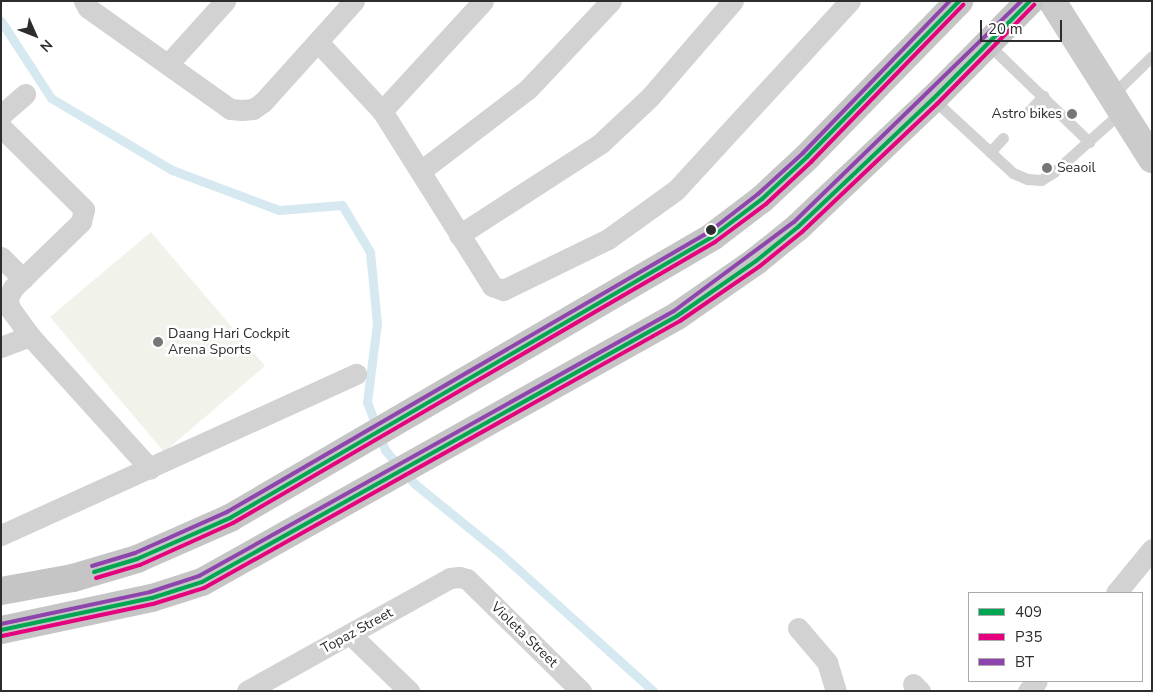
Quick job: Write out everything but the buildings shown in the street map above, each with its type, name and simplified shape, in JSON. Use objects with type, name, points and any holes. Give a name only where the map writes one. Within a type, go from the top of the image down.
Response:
[{"type":"main road","points":[[1,591],[73,578],[137,559],[230,518],[321,463],[712,237],[762,199],[800,163],[959,1]]},
{"type":"main road","points":[[1,630],[152,598],[202,582],[344,505],[448,444],[677,316],[756,262],[835,193],[933,99],[1030,1]]},
{"type":"main road","points":[[1052,1],[1152,159]]},
{"type":"street","points":[[169,63],[225,1]]},
{"type":"street","points":[[89,4],[230,108],[253,109],[263,102],[354,1]]},
{"type":"street","points":[[382,111],[483,1]]},
{"type":"street","points":[[422,170],[528,89],[611,1]]},
{"type":"street","points":[[459,235],[601,143],[650,97],[733,1]]},
{"type":"street","points":[[318,42],[382,111],[422,170],[459,235],[497,290],[510,288],[608,238],[676,190],[850,1]]},
{"type":"street","points":[[1,115],[25,94]]},
{"type":"street","points":[[1,127],[84,209],[81,222],[22,279],[8,298],[9,307],[30,336],[150,469]]},
{"type":"street","points":[[1,257],[22,279]]},
{"type":"street","points":[[1,347],[30,336]]},
{"type":"street","points":[[1,535],[356,374]]},
{"type":"street","points":[[1117,592],[1152,549]]},
{"type":"street","name":"Topaz Street","points":[[247,691],[351,635],[450,578],[467,580]]},
{"type":"street","name":"Violeta Street","points":[[467,580],[581,691]]},
{"type":"street","points":[[798,628],[827,662],[836,691]]},
{"type":"street","points":[[351,635],[409,691]]},
{"type":"lane","points":[[987,44],[1089,142]]},
{"type":"lane","points":[[933,99],[1013,173],[1026,179],[1041,180],[1089,142],[1152,56]]},
{"type":"lane","points":[[1029,110],[1043,96]]},
{"type":"lane","points":[[990,152],[1003,138]]},
{"type":"shaded area","name":"Daang Hari Cockpit Arena Sports","points":[[151,232],[265,366],[164,452],[50,317]]},
{"type":"waterway","points":[[1,21],[51,98],[172,170],[279,210],[342,205],[370,252],[377,323],[367,402],[385,450],[415,484],[500,553],[653,691]]},
{"type":"transit line","name":"BT","points":[[92,566],[135,553],[227,512],[709,232],[758,194],[803,153],[950,1]]},
{"type":"transit line","name":"409","points":[[94,572],[137,559],[230,518],[712,237],[762,199],[807,157],[959,1]]},
{"type":"transit line","name":"BT","points":[[1,624],[150,592],[199,576],[674,311],[794,222],[1021,1]]},
{"type":"transit line","name":"409","points":[[1,630],[152,598],[202,582],[677,316],[756,261],[798,227],[933,99],[1030,1]]},
{"type":"transit line","name":"P35","points":[[96,578],[140,565],[233,523],[715,242],[766,204],[811,162],[963,5]]},
{"type":"transit line","name":"P35","points":[[2,636],[153,604],[204,588],[680,321],[760,266],[802,232],[937,104],[1034,5]]},
{"type":"place","name":"Astro bikes","points":[[1072,114]]},
{"type":"place","name":"Seaoil","points":[[1047,168]]},
{"type":"place","name":"Daang Hari Cockpit Arena Sports","points":[[158,342]]}]
